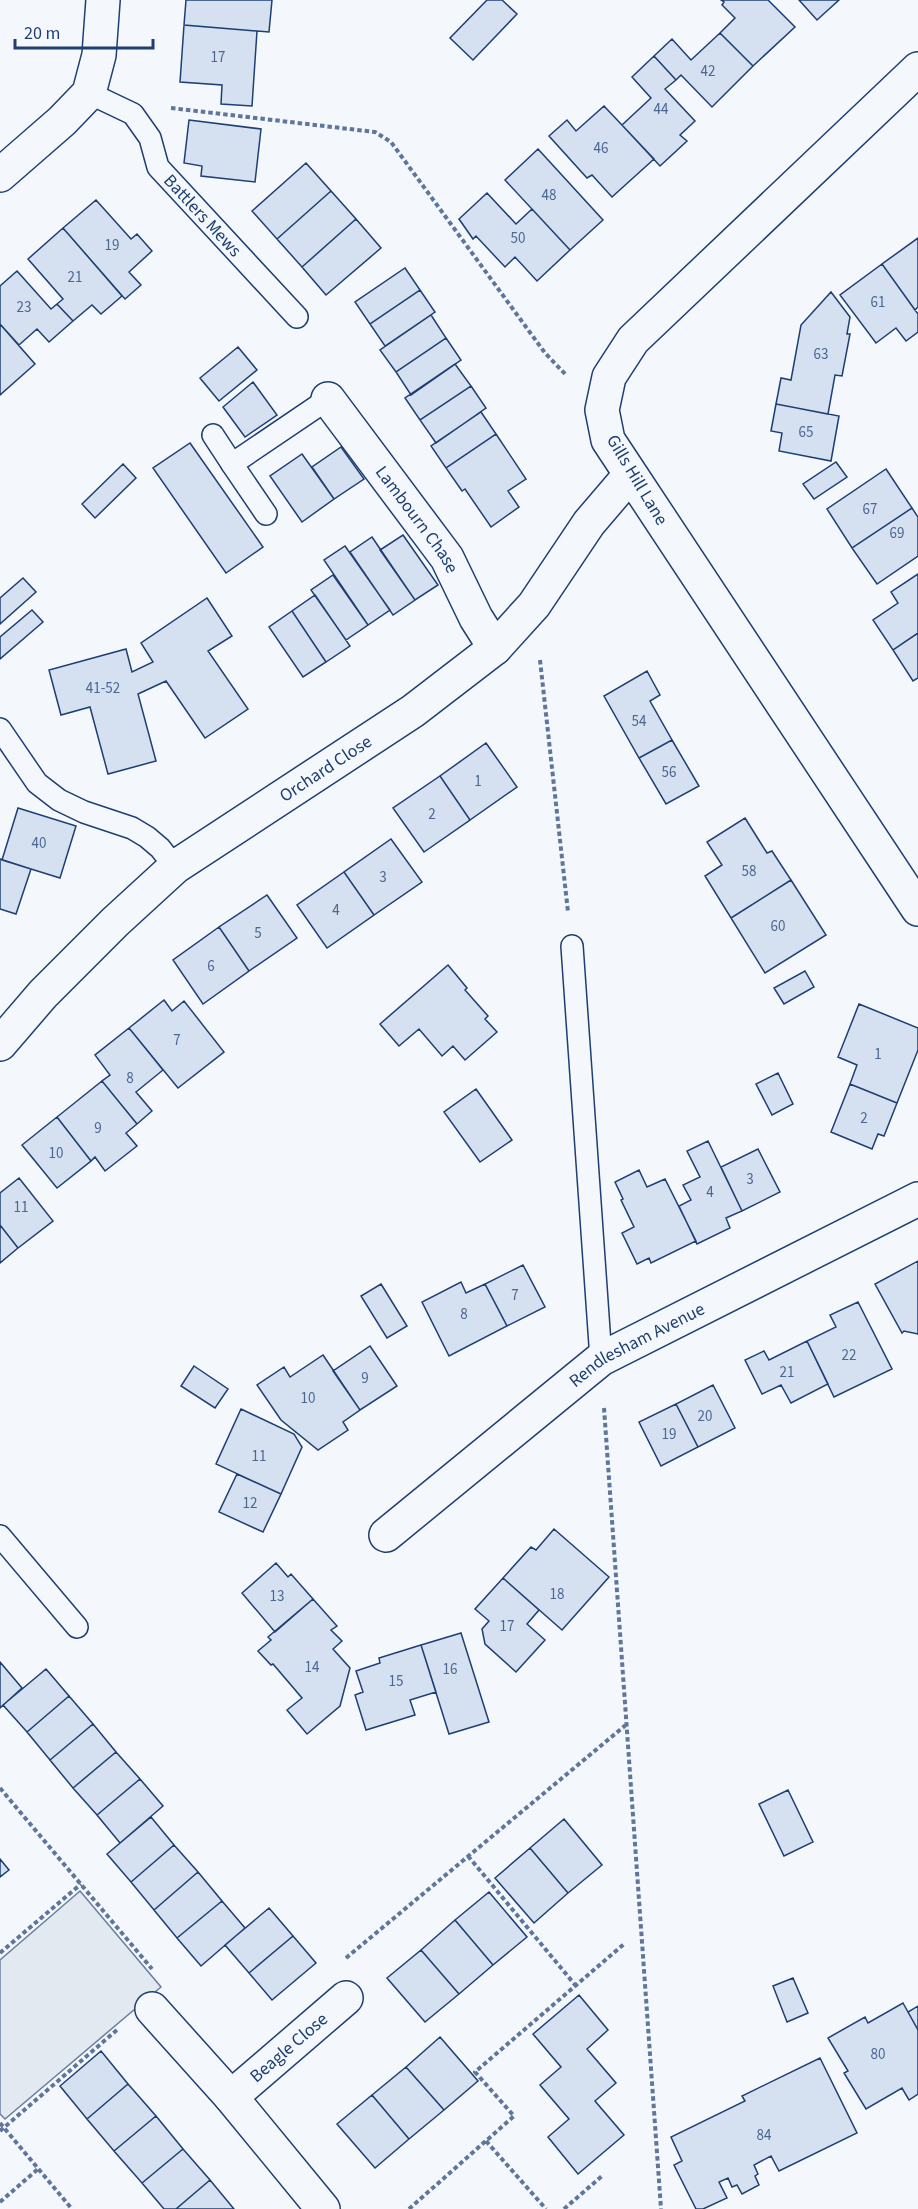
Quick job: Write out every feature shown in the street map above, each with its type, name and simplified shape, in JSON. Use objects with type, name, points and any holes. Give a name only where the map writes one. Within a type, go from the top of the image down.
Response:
[{"type":"street","points":[[0,175],[62,121],[89,93],[99,55],[103,0]]},
{"type":"street","name":"Gills Hill Lane","points":[[918,69],[633,340],[609,377],[602,410],[608,440],[630,475],[918,909]]},
{"type":"street","name":"Lambourn Chase","points":[[328,399],[447,558],[476,618],[495,648]]},
{"type":"street","name":"Orchard Close","points":[[0,1044],[43,994],[115,922],[176,867],[413,711],[495,648],[534,605],[589,523],[630,475]]},
{"type":"street","name":"Rendlesham Avenue","points":[[386,1535],[601,1359],[918,1199]]},
{"type":"street","name":"Beagle Close","points":[[231,2097],[346,1998]]},
{"type":"street","points":[[152,2009],[231,2097],[323,2209]]},
{"type":"lane","name":"Battlers Mews","points":[[89,93],[133,114],[150,138],[158,167],[297,317]]},
{"type":"lane","points":[[232,464],[328,399]]},
{"type":"lane","points":[[213,435],[266,514]]},
{"type":"lane","points":[[0,729],[37,783],[52,795],[84,812],[132,828],[160,848],[176,867]]},
{"type":"lane","points":[[572,946],[601,1359]]},
{"type":"lane","points":[[0,1536],[77,1627]]},
{"type":"path","points":[[162,107],[375,132],[391,142],[545,353],[602,410]]},
{"type":"path","points":[[534,605],[572,946]]},
{"type":"path","points":[[601,1359],[661,2209]]},
{"type":"path","points":[[346,1998],[340,1962],[627,1724]]},
{"type":"path","points":[[0,1788],[168,1988],[152,2009],[129,2020],[1,2127],[72,2209]]},
{"type":"path","points":[[468,1856],[576,1986]]},
{"type":"path","points":[[0,1953],[81,1884]]},
{"type":"path","points":[[409,2209],[514,2116],[475,2072],[624,1944]]},
{"type":"path","points":[[486,2140],[546,2209]]},
{"type":"path","points":[[0,2202],[38,2169]]},
{"type":"path","points":[[564,2209],[602,2176]]},
{"type":"shaded area","points":[[80,1891],[161,1987],[5,2119],[0,2114],[0,1960]]},
{"type":"building","points":[[186,0],[272,0],[269,32],[184,25]]},
{"type":"building","points":[[487,0],[502,0],[517,14],[473,60],[450,38]]},
{"type":"building","points":[[721,0],[768,0],[795,27],[753,66],[720,33],[735,18],[722,5],[724,2]]},
{"type":"building","points":[[799,0],[839,0],[817,20]]},
{"type":"building","points":[[184,25],[257,31],[252,106],[221,104],[222,85],[180,82]]},
{"type":"building","points":[[720,33],[753,66],[712,107],[681,75],[676,80],[654,56],[672,39],[691,60]]},
{"type":"building","points":[[654,56],[676,80],[665,89],[695,121],[680,135],[687,141],[660,166],[622,125],[651,98],[632,77]]},
{"type":"building","points":[[604,106],[654,159],[612,197],[592,175],[587,178],[549,136],[567,120],[576,131]]},
{"type":"building","points":[[189,120],[261,129],[255,182],[201,176],[202,166],[184,163]]},
{"type":"building","points":[[538,149],[603,220],[570,250],[505,180]]},
{"type":"building","points":[[306,163],[331,191],[277,239],[252,211]]},
{"type":"building","points":[[331,191],[356,219],[302,267],[277,239]]},
{"type":"building","points":[[487,193],[516,224],[532,209],[570,250],[537,281],[515,257],[505,267],[476,236],[473,239],[459,219]]},
{"type":"building","points":[[96,200],[131,239],[137,234],[152,251],[129,272],[141,285],[125,299],[63,228]]},
{"type":"building","points":[[356,219],[381,248],[326,295],[302,267]]},
{"type":"building","points":[[63,228],[122,296],[101,314],[92,305],[73,321],[57,304],[63,299],[28,259]]},
{"type":"building","points":[[918,238],[918,307],[915,310],[882,264]]},
{"type":"building","points":[[882,264],[918,314],[918,332],[906,341],[896,328],[876,343],[840,295]]},
{"type":"building","points":[[405,268],[420,290],[370,324],[355,302]]},
{"type":"building","points":[[17,271],[51,309],[57,304],[73,321],[49,342],[37,329],[19,345],[0,324],[0,286]]},
{"type":"building","points":[[420,290],[435,312],[385,346],[370,324]]},
{"type":"building","points":[[831,292],[850,317],[847,334],[850,334],[842,376],[835,375],[828,414],[776,404],[781,378],[791,380],[801,325]]},
{"type":"building","points":[[431,315],[446,338],[396,372],[380,350]]},
{"type":"building","points":[[0,324],[35,364],[0,395]]},
{"type":"building","points":[[446,338],[461,360],[411,395],[396,372]]},
{"type":"building","points":[[238,347],[257,370],[219,401],[200,378]]},
{"type":"building","points":[[455,364],[471,386],[420,420],[405,398]]},
{"type":"building","points":[[253,382],[277,415],[245,437],[223,407]]},
{"type":"building","points":[[471,386],[486,408],[436,443],[420,420]]},
{"type":"building","points":[[776,404],[839,416],[831,461],[779,451],[782,433],[771,431]]},
{"type":"building","points":[[481,412],[496,434],[446,468],[431,446]]},
{"type":"building","points":[[496,434],[526,479],[508,491],[519,507],[491,527],[465,489],[462,491],[446,468]]},
{"type":"building","points":[[190,443],[263,547],[226,573],[153,468]]},
{"type":"building","points":[[341,447],[364,479],[334,499],[312,467]]},
{"type":"building","points":[[302,454],[334,499],[302,522],[270,476]]},
{"type":"building","points":[[836,462],[847,477],[814,499],[803,484]]},
{"type":"building","points":[[123,464],[136,478],[95,518],[82,504]]},
{"type":"building","points":[[886,469],[912,508],[852,548],[827,509]]},
{"type":"building","points":[[912,508],[918,517],[918,556],[877,584],[852,548]]},
{"type":"building","points":[[403,535],[438,585],[415,600],[380,550]]},
{"type":"building","points":[[372,537],[415,600],[393,615],[350,552]]},
{"type":"building","points":[[345,546],[390,610],[368,625],[324,560]]},
{"type":"building","points":[[918,574],[918,633],[893,650],[873,620],[898,603],[891,592]]},
{"type":"building","points":[[333,575],[368,625],[346,640],[311,590]]},
{"type":"building","points":[[23,578],[36,592],[0,624],[0,598]]},
{"type":"building","points":[[315,595],[350,646],[326,662],[292,611]]},
{"type":"building","points":[[207,598],[232,636],[208,651],[248,709],[205,738],[166,681],[138,694],[156,761],[108,774],[90,707],[61,715],[49,670],[126,649],[132,672],[153,662],[141,643]]},
{"type":"building","points":[[32,610],[43,622],[0,659],[0,637]]},
{"type":"building","points":[[292,611],[326,662],[303,677],[269,627]]},
{"type":"building","points":[[918,633],[918,678],[913,681],[893,650]]},
{"type":"building","points":[[647,671],[660,695],[650,701],[672,740],[639,758],[604,696]]},
{"type":"building","points":[[672,740],[699,786],[666,804],[639,758]]},
{"type":"building","points":[[486,743],[517,787],[470,820],[440,776]]},
{"type":"building","points":[[440,776],[470,820],[424,852],[393,808]]},
{"type":"building","points":[[18,808],[76,826],[60,878],[2,860]]},
{"type":"building","points":[[745,818],[767,853],[772,851],[791,880],[731,918],[705,876],[722,865],[707,842]]},
{"type":"building","points":[[391,839],[422,882],[374,915],[344,872]]},
{"type":"building","points":[[0,859],[31,869],[16,914],[0,909]]},
{"type":"building","points":[[344,872],[374,915],[327,948],[297,905]]},
{"type":"building","points":[[791,880],[826,935],[765,973],[731,918]]},
{"type":"building","points":[[267,895],[297,938],[249,971],[219,927]]},
{"type":"building","points":[[219,927],[249,971],[203,1004],[173,960]]},
{"type":"building","points":[[448,965],[467,988],[465,990],[488,1016],[485,1019],[497,1032],[465,1060],[453,1046],[442,1056],[419,1029],[399,1046],[380,1024]]},
{"type":"building","points":[[805,971],[814,987],[784,1004],[774,988]]},
{"type":"building","points":[[164,1000],[172,1011],[184,1001],[224,1052],[178,1088],[129,1028]]},
{"type":"building","points":[[859,1004],[918,1028],[918,1050],[897,1103],[850,1084],[857,1065],[838,1057]]},
{"type":"building","points":[[129,1028],[163,1070],[136,1092],[152,1111],[137,1124],[102,1081],[110,1075],[95,1055]]},
{"type":"building","points":[[778,1073],[793,1104],[772,1115],[756,1084]]},
{"type":"building","points":[[102,1081],[137,1124],[126,1133],[137,1146],[105,1171],[95,1157],[91,1161],[57,1117]]},
{"type":"building","points":[[850,1084],[897,1103],[884,1136],[878,1134],[872,1149],[831,1132]]},
{"type":"building","points":[[476,1089],[512,1140],[480,1162],[444,1112]]},
{"type":"building","points":[[57,1117],[91,1161],[57,1188],[22,1145]]},
{"type":"building","points":[[708,1141],[742,1211],[726,1218],[730,1228],[697,1244],[679,1206],[691,1200],[683,1185],[700,1177],[687,1151]]},
{"type":"building","points":[[758,1149],[780,1192],[742,1211],[721,1167]]},
{"type":"building","points":[[639,1170],[647,1187],[665,1179],[696,1241],[651,1263],[649,1258],[637,1264],[622,1233],[634,1227],[615,1182]]},
{"type":"building","points":[[19,1178],[53,1221],[18,1248],[0,1225],[0,1193]]},
{"type":"building","points":[[0,1225],[18,1248],[0,1263]]},
{"type":"building","points":[[918,1261],[918,1334],[904,1331],[902,1333],[875,1284]]},
{"type":"building","points":[[523,1265],[545,1307],[507,1326],[485,1284]]},
{"type":"building","points":[[461,1282],[466,1293],[485,1284],[507,1326],[449,1356],[422,1302]]},
{"type":"building","points":[[381,1284],[407,1326],[387,1338],[361,1296]]},
{"type":"building","points":[[858,1302],[892,1369],[834,1397],[807,1341],[836,1327],[830,1315]]},
{"type":"building","points":[[807,1341],[828,1384],[791,1403],[781,1385],[762,1394],[745,1360],[764,1351],[769,1360]]},
{"type":"building","points":[[370,1346],[397,1386],[360,1410],[333,1371]]},
{"type":"building","points":[[323,1355],[360,1410],[343,1422],[348,1430],[318,1450],[281,1420],[257,1385],[284,1367],[290,1377]]},
{"type":"building","points":[[194,1366],[228,1389],[215,1408],[181,1386]]},
{"type":"building","points":[[713,1385],[735,1428],[698,1447],[676,1404]]},
{"type":"building","points":[[676,1404],[698,1447],[661,1466],[639,1422]]},
{"type":"building","points":[[241,1409],[294,1434],[302,1447],[281,1494],[216,1464]]},
{"type":"building","points":[[237,1474],[281,1494],[263,1532],[219,1512]]},
{"type":"building","points":[[554,1529],[609,1577],[562,1630],[503,1578],[531,1547],[536,1550]]},
{"type":"building","points":[[276,1563],[288,1577],[291,1574],[313,1599],[275,1632],[242,1593]]},
{"type":"building","points":[[503,1578],[539,1610],[527,1624],[545,1640],[516,1672],[485,1644],[482,1629],[489,1621],[475,1609]]},
{"type":"building","points":[[313,1599],[337,1626],[331,1630],[342,1641],[333,1649],[350,1668],[340,1706],[307,1734],[287,1710],[302,1698],[273,1664],[271,1665],[258,1651],[271,1640],[268,1637]]},
{"type":"building","points":[[461,1633],[489,1722],[449,1734],[421,1645]]},
{"type":"building","points":[[421,1645],[436,1692],[410,1700],[415,1715],[366,1730],[355,1695],[363,1692],[356,1671],[380,1663],[379,1658]]},
{"type":"building","points":[[0,1662],[22,1688],[0,1708]]},
{"type":"building","points":[[46,1669],[69,1696],[27,1732],[3,1705]]},
{"type":"building","points":[[69,1696],[93,1724],[50,1760],[27,1732]]},
{"type":"building","points":[[93,1724],[116,1752],[73,1788],[50,1760]]},
{"type":"building","points":[[116,1752],[140,1779],[97,1815],[73,1788]]},
{"type":"building","points":[[140,1779],[163,1806],[120,1843],[97,1815]]},
{"type":"building","points":[[788,1790],[813,1842],[784,1856],[759,1804]]},
{"type":"building","points":[[151,1817],[174,1845],[131,1882],[107,1854]]},
{"type":"building","points":[[564,1819],[602,1865],[568,1893],[530,1848]]},
{"type":"building","points":[[174,1845],[198,1872],[154,1910],[131,1882]]},
{"type":"building","points":[[530,1848],[568,1893],[534,1923],[495,1878]]},
{"type":"building","points":[[0,1859],[9,1870],[0,1877]]},
{"type":"building","points":[[198,1872],[222,1901],[177,1938],[154,1910]]},
{"type":"building","points":[[489,1892],[527,1937],[493,1965],[455,1920]]},
{"type":"building","points":[[222,1901],[245,1928],[201,1966],[177,1938]]},
{"type":"building","points":[[269,1908],[293,1936],[249,1973],[225,1945]]},
{"type":"building","points":[[455,1920],[493,1965],[459,1994],[421,1950]]},
{"type":"building","points":[[293,1936],[316,1963],[272,2000],[249,1973]]},
{"type":"building","points":[[421,1950],[459,1994],[425,2022],[387,1978]]},
{"type":"building","points":[[793,1978],[808,2013],[787,2022],[773,1986]]},
{"type":"building","points":[[579,1995],[608,2030],[587,2049],[616,2083],[595,2101],[624,2135],[578,2174],[548,2137],[569,2119],[540,2085],[561,2067],[533,2034]]},
{"type":"building","points":[[903,2003],[918,2030],[918,2094],[909,2100],[902,2088],[866,2109],[844,2073],[848,2071],[828,2038],[865,2017],[868,2023]]},
{"type":"building","points":[[918,2006],[918,2030],[908,2012]]},
{"type":"building","points":[[440,2037],[478,2081],[444,2110],[406,2067]]},
{"type":"building","points":[[101,2051],[128,2084],[87,2119],[60,2086]]},
{"type":"building","points":[[820,2058],[857,2133],[779,2171],[771,2156],[754,2165],[759,2185],[742,2194],[737,2185],[732,2187],[728,2178],[719,2182],[727,2198],[703,2209],[696,2209],[674,2165],[682,2161],[671,2137],[745,2101],[742,2096]]},
{"type":"building","points":[[406,2067],[444,2110],[409,2139],[372,2095]]},
{"type":"building","points":[[128,2084],[156,2116],[114,2151],[87,2119]]},
{"type":"building","points":[[372,2095],[409,2139],[375,2168],[337,2124]]},
{"type":"building","points":[[156,2116],[183,2149],[142,2183],[114,2151]]},
{"type":"building","points":[[183,2149],[210,2180],[176,2209],[164,2209],[142,2183]]},
{"type":"building","points":[[210,2180],[234,2209],[176,2209]]}]
